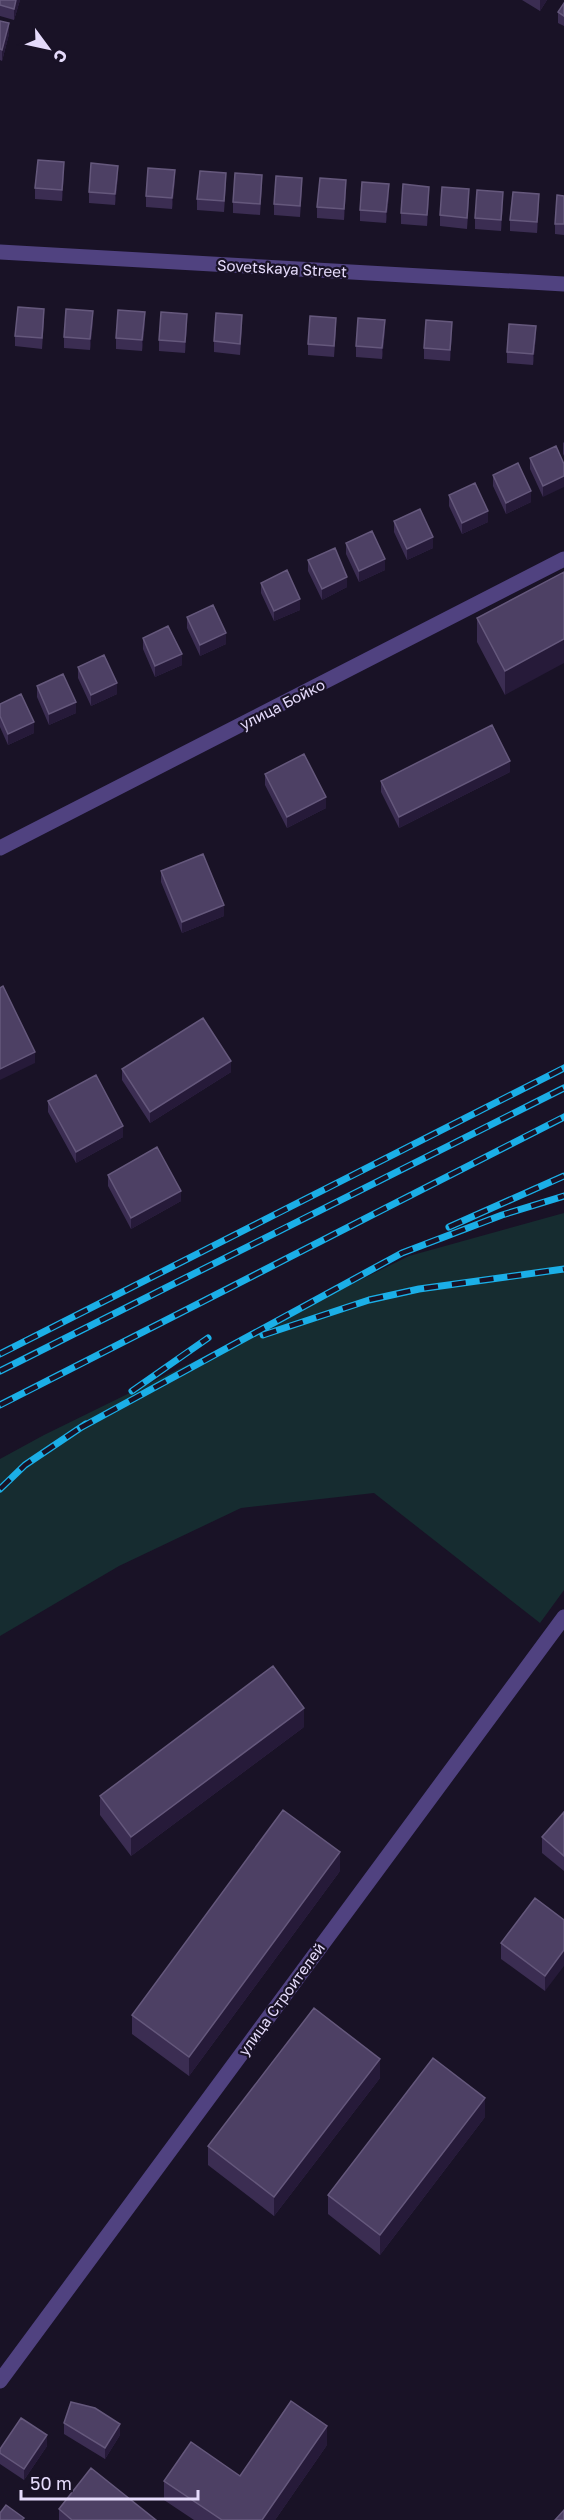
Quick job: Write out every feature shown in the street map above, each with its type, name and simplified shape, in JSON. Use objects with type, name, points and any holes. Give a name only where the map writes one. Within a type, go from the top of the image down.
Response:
[{"type":"street","name":"Sovetskaya Street","points":[[0,252],[564,284]]},
{"type":"street","name":"улица Бойко","points":[[0,848],[564,559]]},
{"type":"street","name":"улица Строителей","points":[[0,2381],[564,1617]]},
{"type":"green space","points":[[564,1213],[564,1590],[540,1623],[374,1493],[241,1508],[119,1566],[0,1636],[0,1459],[44,1435],[409,1256]]},
{"type":"building","points":[[0,0],[16,0],[14,9],[0,5]]},
{"type":"building","points":[[564,3],[564,16],[558,12]]},
{"type":"building","points":[[0,21],[9,23],[2,50],[0,49]]},
{"type":"building","points":[[38,160],[64,162],[62,190],[35,188]]},
{"type":"building","points":[[91,163],[118,166],[115,194],[89,192]]},
{"type":"building","points":[[148,168],[175,170],[172,198],[146,196]]},
{"type":"building","points":[[200,171],[226,173],[224,201],[197,199]]},
{"type":"building","points":[[235,173],[262,175],[260,204],[233,202]]},
{"type":"building","points":[[276,176],[302,178],[300,206],[274,204]]},
{"type":"building","points":[[320,178],[346,180],[344,209],[317,207]]},
{"type":"building","points":[[362,182],[389,184],[386,212],[360,210]]},
{"type":"building","points":[[403,184],[429,187],[427,215],[401,213]]},
{"type":"building","points":[[442,187],[469,189],[467,218],[440,215]]},
{"type":"building","points":[[477,190],[503,192],[501,220],[475,218]]},
{"type":"building","points":[[513,192],[539,194],[537,222],[510,220]]},
{"type":"building","points":[[557,195],[564,196],[564,224],[555,224]]},
{"type":"building","points":[[18,307],[44,309],[42,338],[15,336]]},
{"type":"building","points":[[66,309],[93,311],[90,339],[64,337]]},
{"type":"building","points":[[118,310],[145,312],[142,340],[116,338]]},
{"type":"building","points":[[161,312],[187,314],[185,342],[159,340]]},
{"type":"building","points":[[216,313],[242,315],[240,344],[214,341]]},
{"type":"building","points":[[310,316],[336,318],[334,346],[308,344]]},
{"type":"building","points":[[358,318],[385,320],[382,348],[356,346]]},
{"type":"building","points":[[426,320],[452,322],[450,350],[424,348]]},
{"type":"building","points":[[509,324],[536,326],[533,354],[507,352]]},
{"type":"building","points":[[556,446],[564,464],[564,476],[543,486],[530,458]]},
{"type":"building","points":[[518,463],[531,491],[506,503],[493,475]]},
{"type":"building","points":[[475,483],[488,511],[462,523],[449,495]]},
{"type":"building","points":[[420,509],[433,537],[407,549],[394,521]]},
{"type":"building","points":[[372,531],[385,559],[359,571],[346,543]]},
{"type":"building","points":[[335,548],[347,577],[322,589],[308,560]]},
{"type":"building","points":[[287,570],[300,599],[274,611],[261,583]]},
{"type":"building","points":[[564,572],[564,639],[505,671],[477,618]]},
{"type":"building","points":[[213,605],[226,633],[200,645],[187,617]]},
{"type":"building","points":[[168,626],[182,654],[155,666],[143,638]]},
{"type":"building","points":[[104,655],[117,683],[91,695],[78,667]]},
{"type":"building","points":[[63,674],[76,702],[49,714],[37,686]]},
{"type":"building","points":[[21,694],[34,722],[8,734],[0,716],[0,704]]},
{"type":"building","points":[[492,725],[510,761],[399,817],[381,781]]},
{"type":"building","points":[[304,754],[326,797],[287,817],[265,774]]},
{"type":"building","points":[[203,854],[224,905],[182,922],[161,871]]},
{"type":"building","points":[[3,986],[35,1052],[0,1069],[0,988]]},
{"type":"building","points":[[203,1018],[231,1061],[150,1112],[122,1069]]},
{"type":"building","points":[[96,1075],[123,1126],[76,1152],[48,1101]]},
{"type":"building","points":[[157,1147],[181,1191],[131,1218],[108,1175]]},
{"type":"building","points":[[273,1666],[304,1708],[131,1837],[100,1796]]},
{"type":"building","points":[[283,1810],[340,1852],[189,2057],[132,2015]]},
{"type":"building","points":[[564,1812],[564,1856],[542,1837]]},
{"type":"building","points":[[535,1898],[564,1920],[564,1950],[545,1976],[501,1943]]},
{"type":"building","points":[[314,2008],[380,2059],[274,2197],[208,2146]]},
{"type":"building","points":[[433,2058],[485,2098],[380,2235],[328,2195]]},
{"type":"building","points":[[291,2401],[327,2426],[262,2520],[222,2520],[164,2481],[191,2442],[240,2476]]},
{"type":"building","points":[[71,2402],[95,2408],[120,2424],[105,2448],[64,2423]]},
{"type":"building","points":[[21,2418],[47,2435],[24,2469],[0,2453],[0,2449]]},
{"type":"building","points":[[91,2468],[156,2520],[72,2520],[59,2509]]},
{"type":"building","points":[[6,2505],[24,2518],[22,2520],[0,2520],[0,2513]]},
{"type":"building","points":[[564,2510],[564,2520],[555,2520]]},
{"type":"railway","points":[[0,1354],[564,1068]]},
{"type":"railway","points":[[0,1371],[564,1088]]},
{"type":"railway","points":[[0,1405],[564,1117]]},
{"type":"railway","points":[[449,1227],[564,1176]]},
{"type":"railway","points":[[80,1428],[402,1253],[502,1215],[564,1196]]},
{"type":"railway","points":[[263,1335],[369,1300],[419,1289],[564,1269]]},
{"type":"railway","points":[[132,1391],[208,1338]]},
{"type":"railway","points":[[0,1489],[25,1465],[86,1424]]}]
